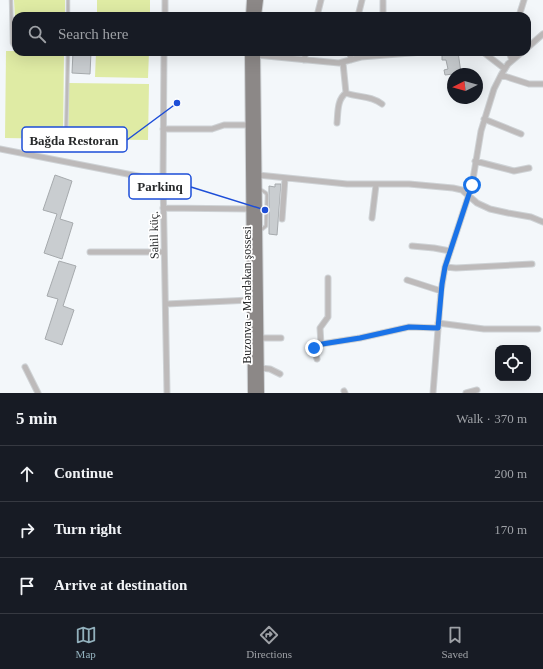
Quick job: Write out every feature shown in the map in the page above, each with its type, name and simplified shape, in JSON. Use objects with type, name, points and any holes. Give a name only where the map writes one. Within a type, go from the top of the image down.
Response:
[{"type":"main road","points":[[250,12],[251,0]]},
{"type":"main road","points":[[258,12],[259,0]]},
{"type":"main road","points":[[252,393],[250,125],[254,56]]},
{"type":"main road","name":"Buzonva - Mərdəkan şossesi","points":[[254,56],[258,175],[260,393]]},
{"type":"street","points":[[165,0],[165,12]]},
{"type":"street","points":[[318,12],[321,0]]},
{"type":"street","points":[[359,12],[362,0]]},
{"type":"street","points":[[520,12],[524,0]]},
{"type":"street","points":[[383,2],[383,12]]},
{"type":"street","points":[[531,44],[543,34]]},
{"type":"street","name":"Sahil küç.","points":[[164,56],[163,208],[167,393]]},
{"type":"street","points":[[275,56],[304,60],[343,62],[368,56]]},
{"type":"street","points":[[304,60],[305,56]]},
{"type":"street","points":[[350,56],[351,60]]},
{"type":"street","points":[[488,56],[505,69]]},
{"type":"street","points":[[510,56],[512,60]]},
{"type":"street","points":[[433,393],[441,291],[445,267],[473,179],[475,160],[484,119],[494,89],[505,69],[517,56]]},
{"type":"street","points":[[343,62],[346,93]]},
{"type":"street","points":[[501,76],[529,84],[543,84]]},
{"type":"street","points":[[346,93],[371,98],[382,104]]},
{"type":"street","points":[[337,122],[340,100],[346,93]]},
{"type":"street","points":[[484,119],[521,134]]},
{"type":"street","points":[[163,129],[212,129],[224,125],[250,125]]},
{"type":"street","points":[[0,149],[140,176],[163,179]]},
{"type":"street","points":[[475,160],[514,171],[529,168]]},
{"type":"street","points":[[258,175],[347,184],[409,184],[453,188],[462,190],[477,203],[490,209],[508,214],[531,217],[543,222]]},
{"type":"street","points":[[282,219],[285,178]]},
{"type":"street","points":[[372,218],[376,184]]},
{"type":"street","points":[[163,208],[251,209]]},
{"type":"street","points":[[412,246],[450,251]]},
{"type":"street","points":[[90,252],[164,252]]},
{"type":"street","points":[[445,267],[456,268],[532,264]]},
{"type":"street","points":[[321,344],[320,328],[328,317],[328,278]]},
{"type":"street","points":[[407,280],[441,291]]},
{"type":"street","points":[[166,304],[251,300]]},
{"type":"street","points":[[317,359],[314,348],[316,345],[360,338],[409,327],[438,326],[484,329],[538,329]]},
{"type":"street","points":[[259,338],[281,338]]},
{"type":"street","points":[[25,367],[38,393]]},
{"type":"street","points":[[260,368],[270,369],[280,374]]},
{"type":"street","points":[[466,393],[477,390]]},
{"type":"lane","points":[[11,0],[12,43]]},
{"type":"lane","points":[[68,0],[68,12]]},
{"type":"lane","points":[[66,137],[68,56]]},
{"type":"green space","points":[[14,0],[65,0],[65,12],[15,12]]},
{"type":"green space","points":[[97,0],[150,0],[150,12],[97,12]]},
{"type":"green space","points":[[6,51],[12,51],[12,56],[64,56],[63,139],[5,138]]},
{"type":"green space","points":[[96,56],[149,56],[148,78],[95,77]]},
{"type":"green space","points":[[69,83],[149,84],[148,140],[68,139]]},
{"type":"building","points":[[73,56],[91,56],[90,74],[72,73]]},
{"type":"building","points":[[442,56],[459,56],[460,68],[448,68],[446,60],[442,60]]},
{"type":"building","points":[[447,69],[447,75],[445,75],[444,70]]},
{"type":"building","points":[[55,175],[72,181],[60,219],[73,223],[62,259],[44,253],[57,214],[43,210]]},
{"type":"building","points":[[275,184],[281,184],[277,235],[269,234],[269,186],[275,187]]},
{"type":"building","points":[[59,261],[76,266],[63,306],[74,310],[62,345],[45,339],[58,299],[47,296]]},
{"type":"place","name":"Bağda Restoran","points":[[177,103]]},
{"type":"place","name":"Parkinq","points":[[265,210]]},
{"type":"route","points":[[314,348],[316,345],[360,338],[409,327],[438,328],[445,267],[472,185]]}]
